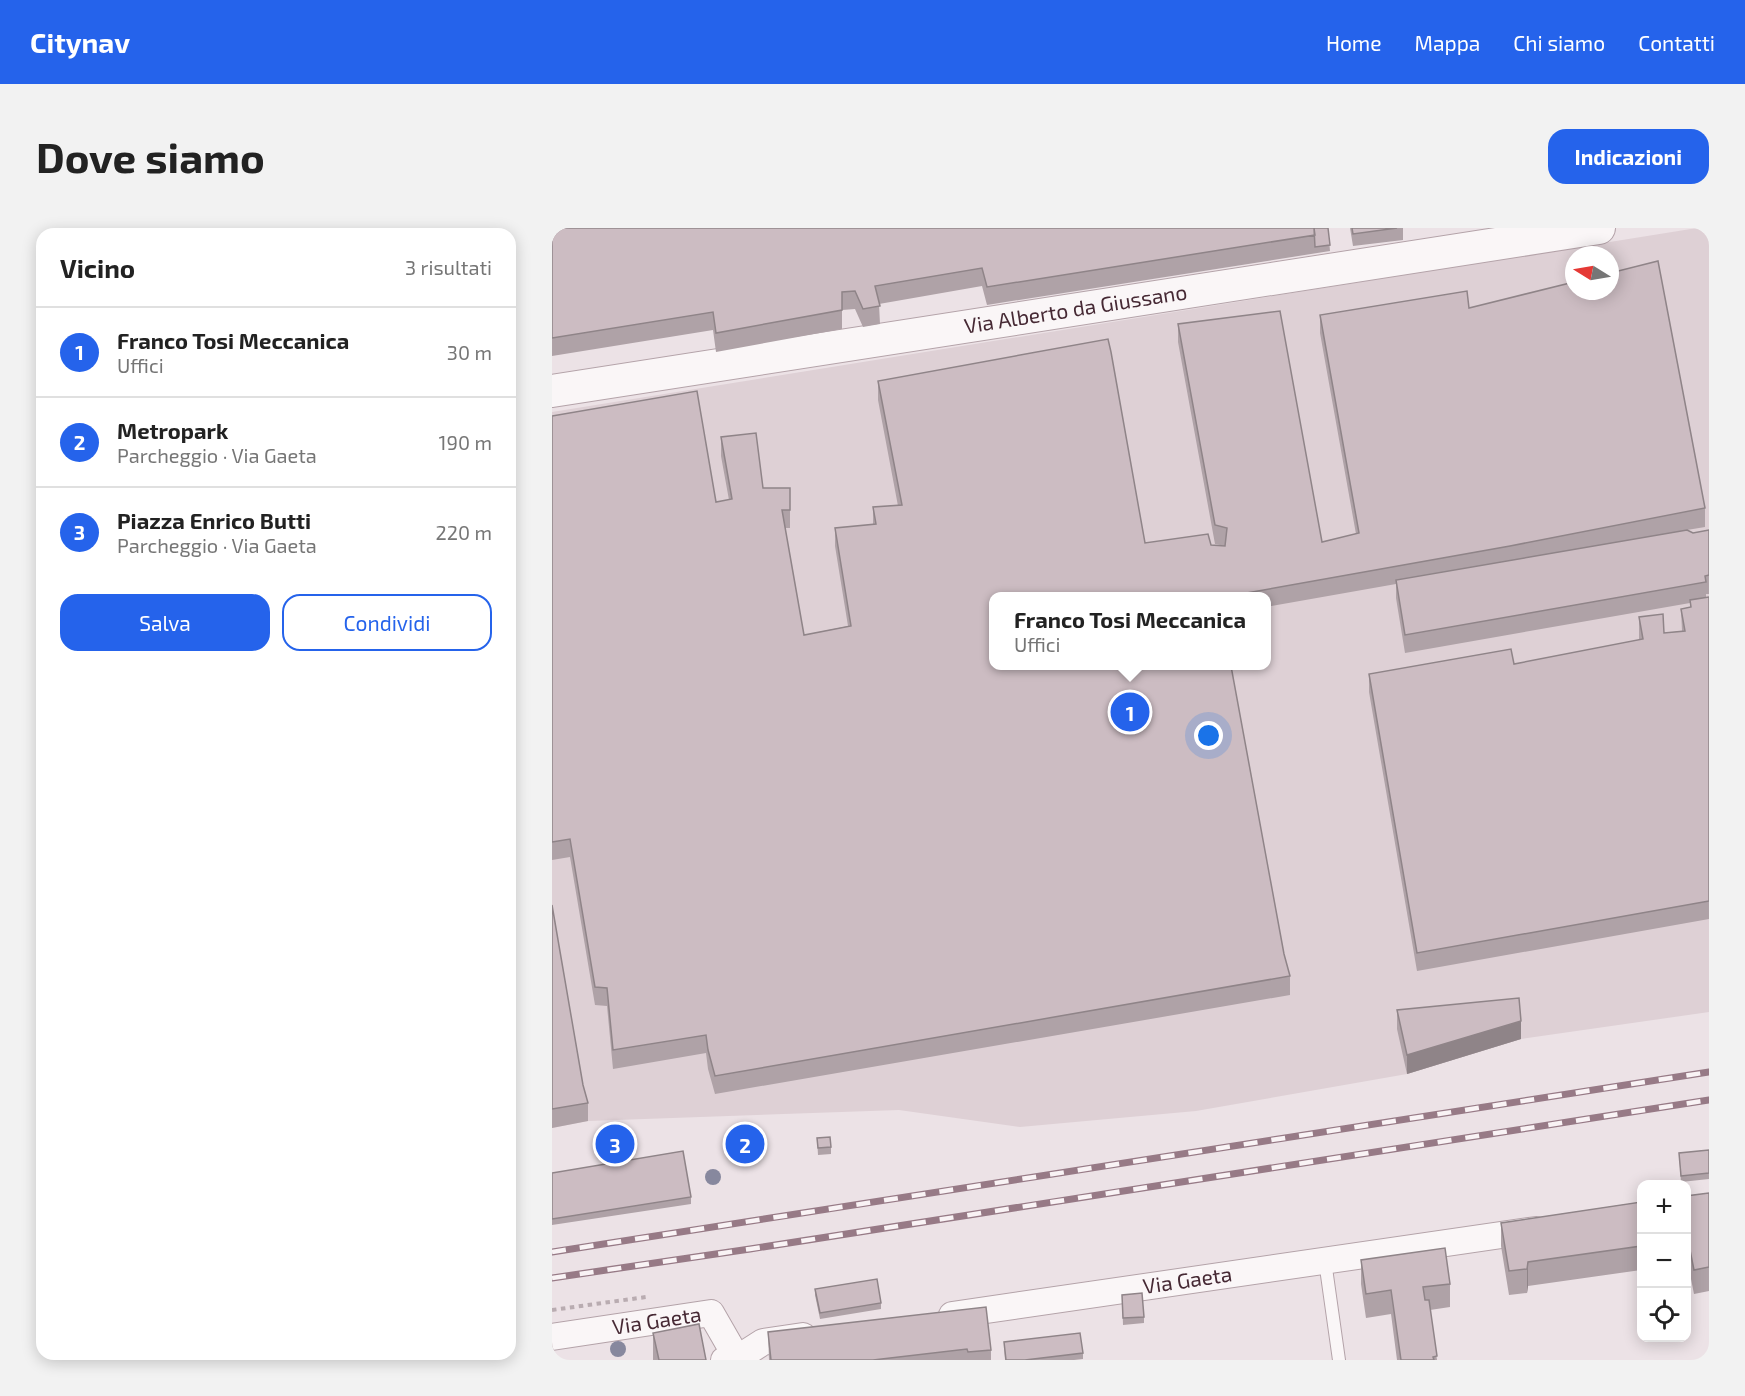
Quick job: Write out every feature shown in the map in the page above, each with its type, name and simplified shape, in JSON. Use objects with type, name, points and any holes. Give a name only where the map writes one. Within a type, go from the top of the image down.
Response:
[{"type":"street","name":"Via Alberto da Giussano","points":[[552,391],[1512,235],[1599,228]]},
{"type":"street","name":"Via Gaeta","points":[[927,1318],[1560,1227]]},
{"type":"street","name":"Via Gaeta","points":[[552,1337],[711,1313],[733,1359],[763,1342],[822,1334]]},
{"type":"lane","points":[[1325,1261],[1339,1360]]},
{"type":"shaded area","points":[[1709,228],[1709,1012],[1521,1039],[1407,1074],[1196,1111],[1020,1127],[899,1110],[588,1121],[552,1128],[552,412],[1565,249],[1565,300],[1619,300],[1619,246],[1585,246]]},
{"type":"building","points":[[552,228],[1314,228],[1315,235],[987,287],[982,268],[875,286],[880,306],[863,309],[855,291],[842,292],[842,310],[716,333],[713,312],[552,338]]},
{"type":"building","points":[[1314,228],[1328,228],[1330,245],[1315,247]]},
{"type":"building","points":[[1352,228],[1397,228],[1353,234]]},
{"type":"building","points":[[1658,261],[1705,508],[1510,546],[1252,592],[989,592],[989,670],[1232,670],[1290,976],[715,1076],[706,1035],[613,1050],[607,988],[595,987],[570,839],[552,842],[552,416],[697,391],[716,502],[732,499],[721,437],[756,433],[763,488],[790,488],[790,510],[782,510],[804,635],[851,626],[835,528],[876,524],[873,507],[902,505],[878,381],[1108,339],[1145,543],[1208,534],[1211,545],[1225,546],[1227,528],[1215,525],[1178,324],[1280,311],[1322,542],[1359,533],[1320,315],[1467,291],[1469,308],[1565,284],[1565,300],[1619,300],[1619,271]]},
{"type":"building","points":[[1687,530],[1693,533],[1709,530],[1709,575],[1705,576],[1706,582],[1405,635],[1396,580]]},
{"type":"building","points":[[1709,597],[1709,901],[1417,953],[1369,674],[1511,649],[1514,664],[1643,639],[1639,617],[1663,614],[1664,633],[1685,631],[1681,609],[1691,607],[1690,600]]},
{"type":"building","points":[[552,905],[588,1103],[552,1109]]},
{"type":"building","points":[[1519,998],[1521,1021],[1407,1055],[1397,1010]]},
{"type":"building","points":[[830,1137],[831,1147],[818,1148],[817,1138]]},
{"type":"building","points":[[1709,1150],[1709,1173],[1681,1176],[1679,1153]]},
{"type":"building","points":[[683,1151],[691,1197],[552,1219],[552,1173]]},
{"type":"building","points":[[1709,1193],[1709,1267],[1694,1270],[1691,1255],[1691,1195]]},
{"type":"building","points":[[1637,1203],[1637,1247],[1528,1262],[1527,1269],[1509,1271],[1501,1223]]},
{"type":"building","points":[[1445,1248],[1450,1284],[1423,1287],[1425,1300],[1429,1300],[1437,1356],[1433,1357],[1434,1360],[1401,1360],[1391,1290],[1366,1294],[1361,1260]]},
{"type":"building","points":[[877,1279],[881,1303],[820,1313],[815,1289]]},
{"type":"building","points":[[1142,1293],[1144,1317],[1123,1318],[1122,1295]]},
{"type":"building","points":[[986,1307],[991,1350],[968,1352],[967,1349],[873,1360],[771,1360],[768,1332]]},
{"type":"building","points":[[699,1324],[706,1360],[659,1360],[653,1333]]},
{"type":"building","points":[[1080,1333],[1083,1353],[1006,1360],[1004,1342]]},
{"type":"railway","points":[[552,1252],[1709,1072]]},
{"type":"railway","points":[[552,1278],[1709,1100]]},
{"type":"place","name":"Franco Tosi Meccanica","points":[[1130,712]]},
{"type":"place","name":"Piazza Enrico Butti","points":[[615,1144]]},
{"type":"place","name":"Metropark","points":[[745,1144]]}]
